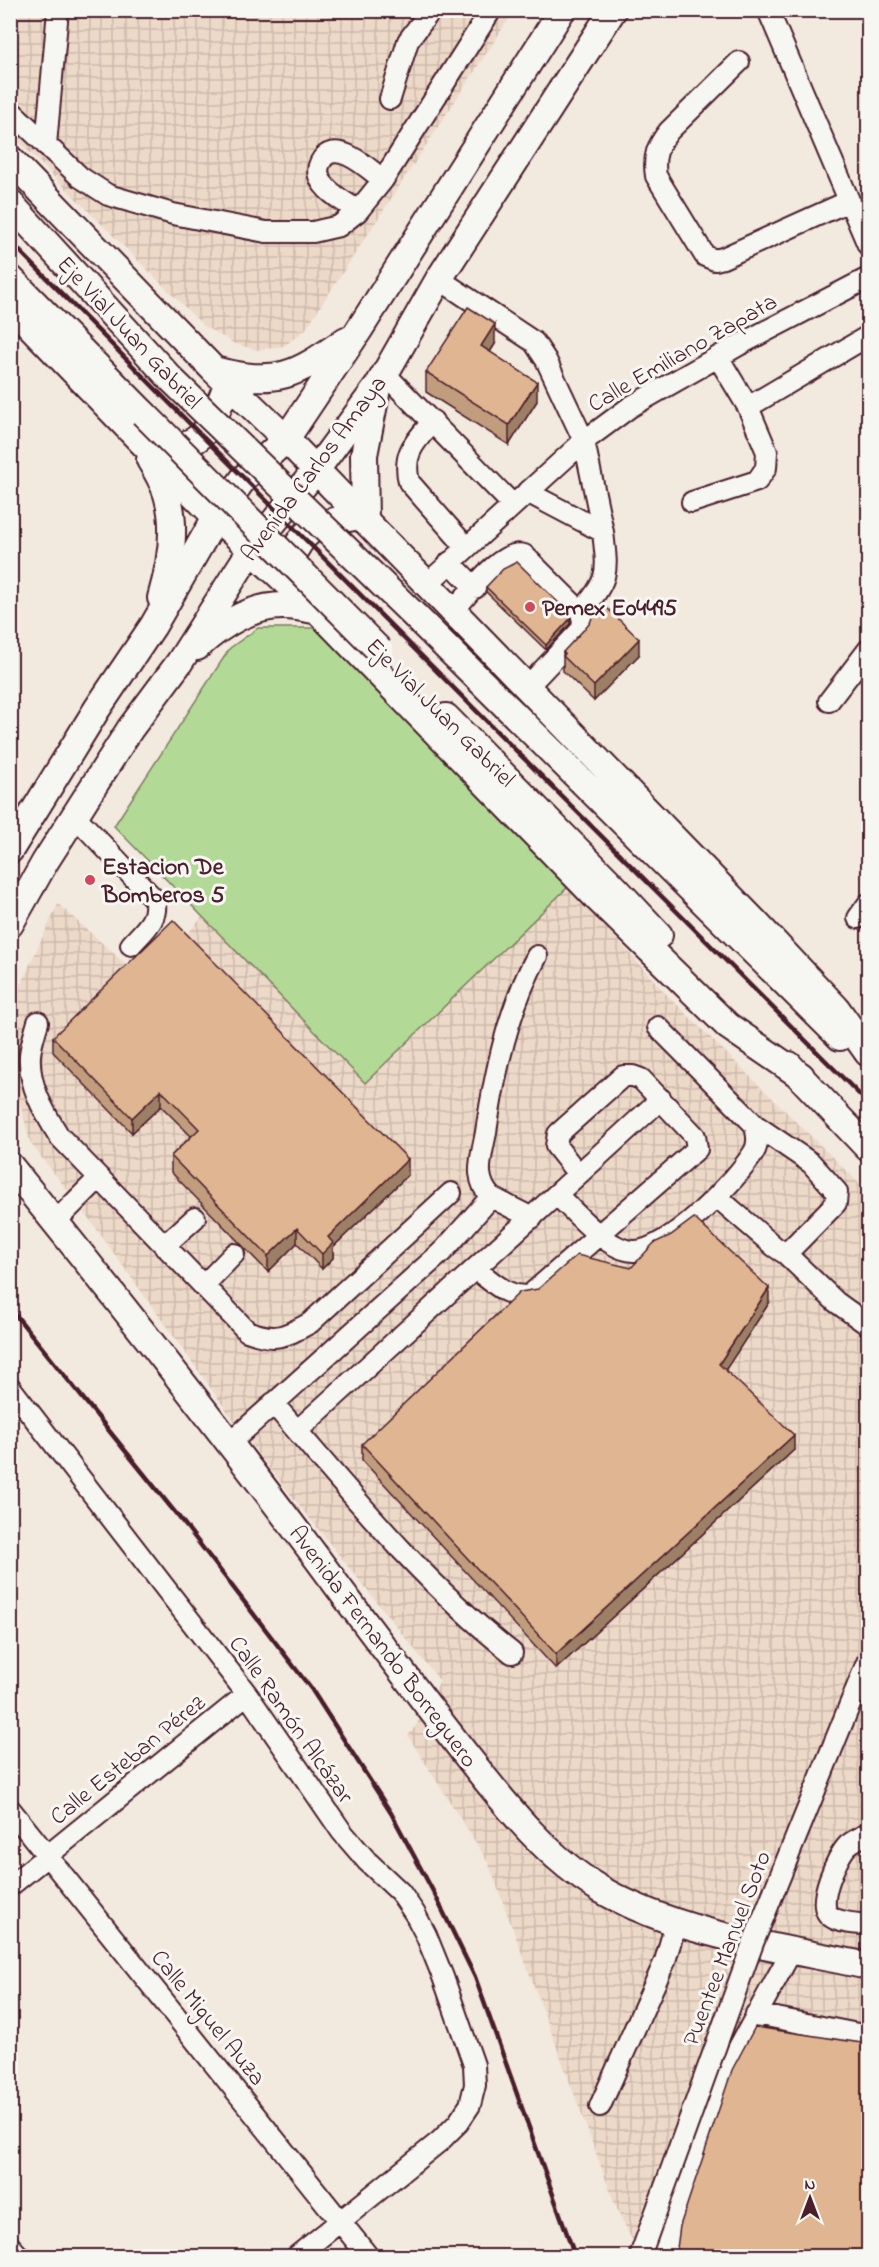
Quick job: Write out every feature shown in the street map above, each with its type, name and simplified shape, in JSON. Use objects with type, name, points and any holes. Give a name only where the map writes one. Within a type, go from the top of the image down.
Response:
[{"type":"main road","name":"Avenida Carlos Amaya","points":[[12,847],[97,709],[153,626],[216,517],[244,478],[286,439],[359,330],[561,10]]},
{"type":"main road","name":"Avenida Carlos Amaya","points":[[10,924],[45,862],[130,729],[179,663],[251,550],[316,470],[381,380],[439,279],[613,10]]},
{"type":"main road","points":[[10,159],[221,377],[286,439],[828,999],[868,1053]]},
{"type":"main road","name":"Eje Vial Juan Gabriel","points":[[10,203],[170,378],[415,616],[868,1064]]},
{"type":"main road","name":"Eje Vial Juan Gabriel","points":[[10,278],[536,807],[699,978],[801,1076],[868,1148]]},
{"type":"main road","points":[[10,305],[216,517],[318,611],[599,900],[728,1026],[801,1076]]},
{"type":"main road","points":[[221,377],[267,378],[288,375],[315,361],[359,330]]},
{"type":"main road","points":[[142,442],[183,447],[197,439],[208,428],[221,377]]},
{"type":"main road","points":[[363,519],[364,455],[381,380]]},
{"type":"main road","points":[[142,442],[168,499],[172,525],[165,584],[153,626]]},
{"type":"main road","points":[[282,578],[296,546],[309,531],[326,522],[363,519]]},
{"type":"main road","points":[[179,663],[214,631],[240,616],[262,608],[285,606],[318,611]]},
{"type":"main road","points":[[97,709],[130,729]]},
{"type":"main road","points":[[12,847],[45,862]]},
{"type":"main road","name":"Avenida Fernando Borreguero","points":[[10,1166],[230,1443],[414,1689],[500,1798],[573,1872],[640,1910],[691,1928],[868,1966]]},
{"type":"street","points":[[46,145],[58,10]]},
{"type":"street","points":[[390,99],[408,41],[431,10]]},
{"type":"street","points":[[10,110],[80,177],[108,195],[173,214],[266,232],[312,232],[339,226],[358,211],[383,180],[491,10]]},
{"type":"street","points":[[768,10],[868,245]]},
{"type":"street","points":[[740,62],[669,131],[656,153],[654,166],[656,176],[705,256],[715,260],[723,258],[849,201]]},
{"type":"street","points":[[358,211],[325,188],[319,178],[318,167],[322,159],[338,152],[357,159],[383,180]]},
{"type":"street","name":"Calle Emiliano Zapata","points":[[427,584],[584,441],[630,407],[718,357],[868,278]]},
{"type":"street","points":[[439,279],[534,342],[546,360],[584,441],[603,532],[607,565],[602,587],[581,612]]},
{"type":"street","points":[[748,407],[868,336]]},
{"type":"street","points":[[692,502],[757,481],[766,468],[767,452],[748,407],[718,357]]},
{"type":"street","points":[[381,380],[520,498],[603,532]]},
{"type":"street","points":[[433,422],[414,444],[407,457],[406,470],[409,482],[466,547]]},
{"type":"street","points":[[453,611],[502,560],[517,552],[524,555],[581,612],[583,622],[581,630],[527,687]]},
{"type":"street","points":[[450,562],[475,588]]},
{"type":"street","points":[[829,701],[868,650]]},
{"type":"street","points":[[75,816],[154,899],[156,908],[154,918],[131,945]]},
{"type":"street","points":[[532,1218],[491,1197],[483,1188],[480,1171],[491,1096],[510,1019],[523,981],[537,956]]},
{"type":"street","points":[[38,1022],[30,1056],[33,1080],[43,1110],[59,1136],[247,1331],[267,1339],[289,1334],[310,1323],[450,1193]]},
{"type":"street","points":[[658,1027],[754,1125],[811,1163],[837,1192],[836,1203],[786,1254]]},
{"type":"street","points":[[475,1269],[511,1295],[521,1298],[530,1295],[697,1149],[695,1136],[641,1079],[623,1076],[558,1134],[556,1146],[578,1174]]},
{"type":"street","points":[[297,1431],[661,1099]]},
{"type":"street","points":[[557,1195],[600,1234],[621,1249],[635,1251],[648,1249],[665,1240],[717,1197],[755,1150],[758,1139],[754,1125]]},
{"type":"street","points":[[55,1222],[99,1179]]},
{"type":"street","points":[[230,1443],[444,1250],[491,1197]]},
{"type":"street","points":[[717,1197],[786,1254],[836,1302],[868,1325]]},
{"type":"street","points":[[164,1246],[195,1218]]},
{"type":"street","points":[[203,1286],[234,1254]]},
{"type":"street","name":"Calle Ramón Alcázar","points":[[10,1387],[247,1694],[342,1832],[367,1861],[400,1892],[426,1935],[443,1977],[474,2065],[475,2085],[470,2105],[458,2123],[440,2141],[340,2221]]},
{"type":"street","points":[[273,1403],[406,1556],[475,1623],[512,1653]]},
{"type":"street","name":"Puentee Manuel Soto","points":[[640,2256],[753,1943],[868,1660]]},
{"type":"street","name":"Calle Esteban Pérez","points":[[10,1886],[247,1694]]},
{"type":"street","name":"Calle Miguel Auza","points":[[10,1809],[368,2256]]},
{"type":"street","points":[[868,1833],[847,1846],[837,1862],[823,1899],[829,1915],[841,1921],[868,1925]]},
{"type":"street","points":[[600,2106],[665,1960],[676,1923]]},
{"type":"street","points":[[663,2256],[721,2080],[792,1950]]},
{"type":"street","points":[[756,2014],[868,2036]]},
{"type":"street","points":[[297,2256],[340,2221]]},
{"type":"street","points":[[10,2246],[19,2256]]},
{"type":"shaded area","points":[[10,11],[514,11],[305,330],[284,346],[257,350],[235,344],[204,326],[11,134]]},
{"type":"shaded area","points":[[569,886],[667,995],[868,1192],[868,2256],[640,2256],[616,2207],[488,1862],[408,1736],[440,1681],[258,1454],[85,1213],[31,1144],[12,1076],[12,1003],[58,904],[146,982],[202,917],[365,1083]]},
{"type":"green space","points":[[258,628],[321,628],[569,886],[365,1083],[114,826],[230,648]]},
{"type":"building","points":[[468,307],[495,324],[481,346],[537,382],[509,425],[426,372]]},
{"type":"building","name":"Pemex E04495","points":[[517,562],[570,614],[570,619],[546,645],[486,587],[503,569]]},
{"type":"building","points":[[604,605],[639,639],[594,686],[563,656],[565,654],[563,652]]},
{"type":"building","points":[[173,920],[408,1159],[328,1237],[333,1243],[322,1254],[297,1228],[268,1256],[171,1156],[199,1129],[161,1090],[132,1118],[53,1037]]},
{"type":"building","points":[[694,1218],[769,1288],[719,1364],[794,1435],[556,1654],[362,1444],[520,1292],[538,1289],[577,1255],[631,1268],[654,1243],[671,1235]]},
{"type":"building","points":[[755,2027],[868,2044],[868,2256],[676,2256],[680,2226],[732,2070]]},
{"type":"railway","points":[[10,241],[868,1103]]},
{"type":"railway","points":[[10,1308],[186,1526],[312,1690],[391,1813],[434,1893],[475,1977],[575,2256]]},
{"type":"place","name":"Pemex E04495","points":[[530,607]]},
{"type":"place","name":"Estacion De Bomberos 5","points":[[90,880]]}]
